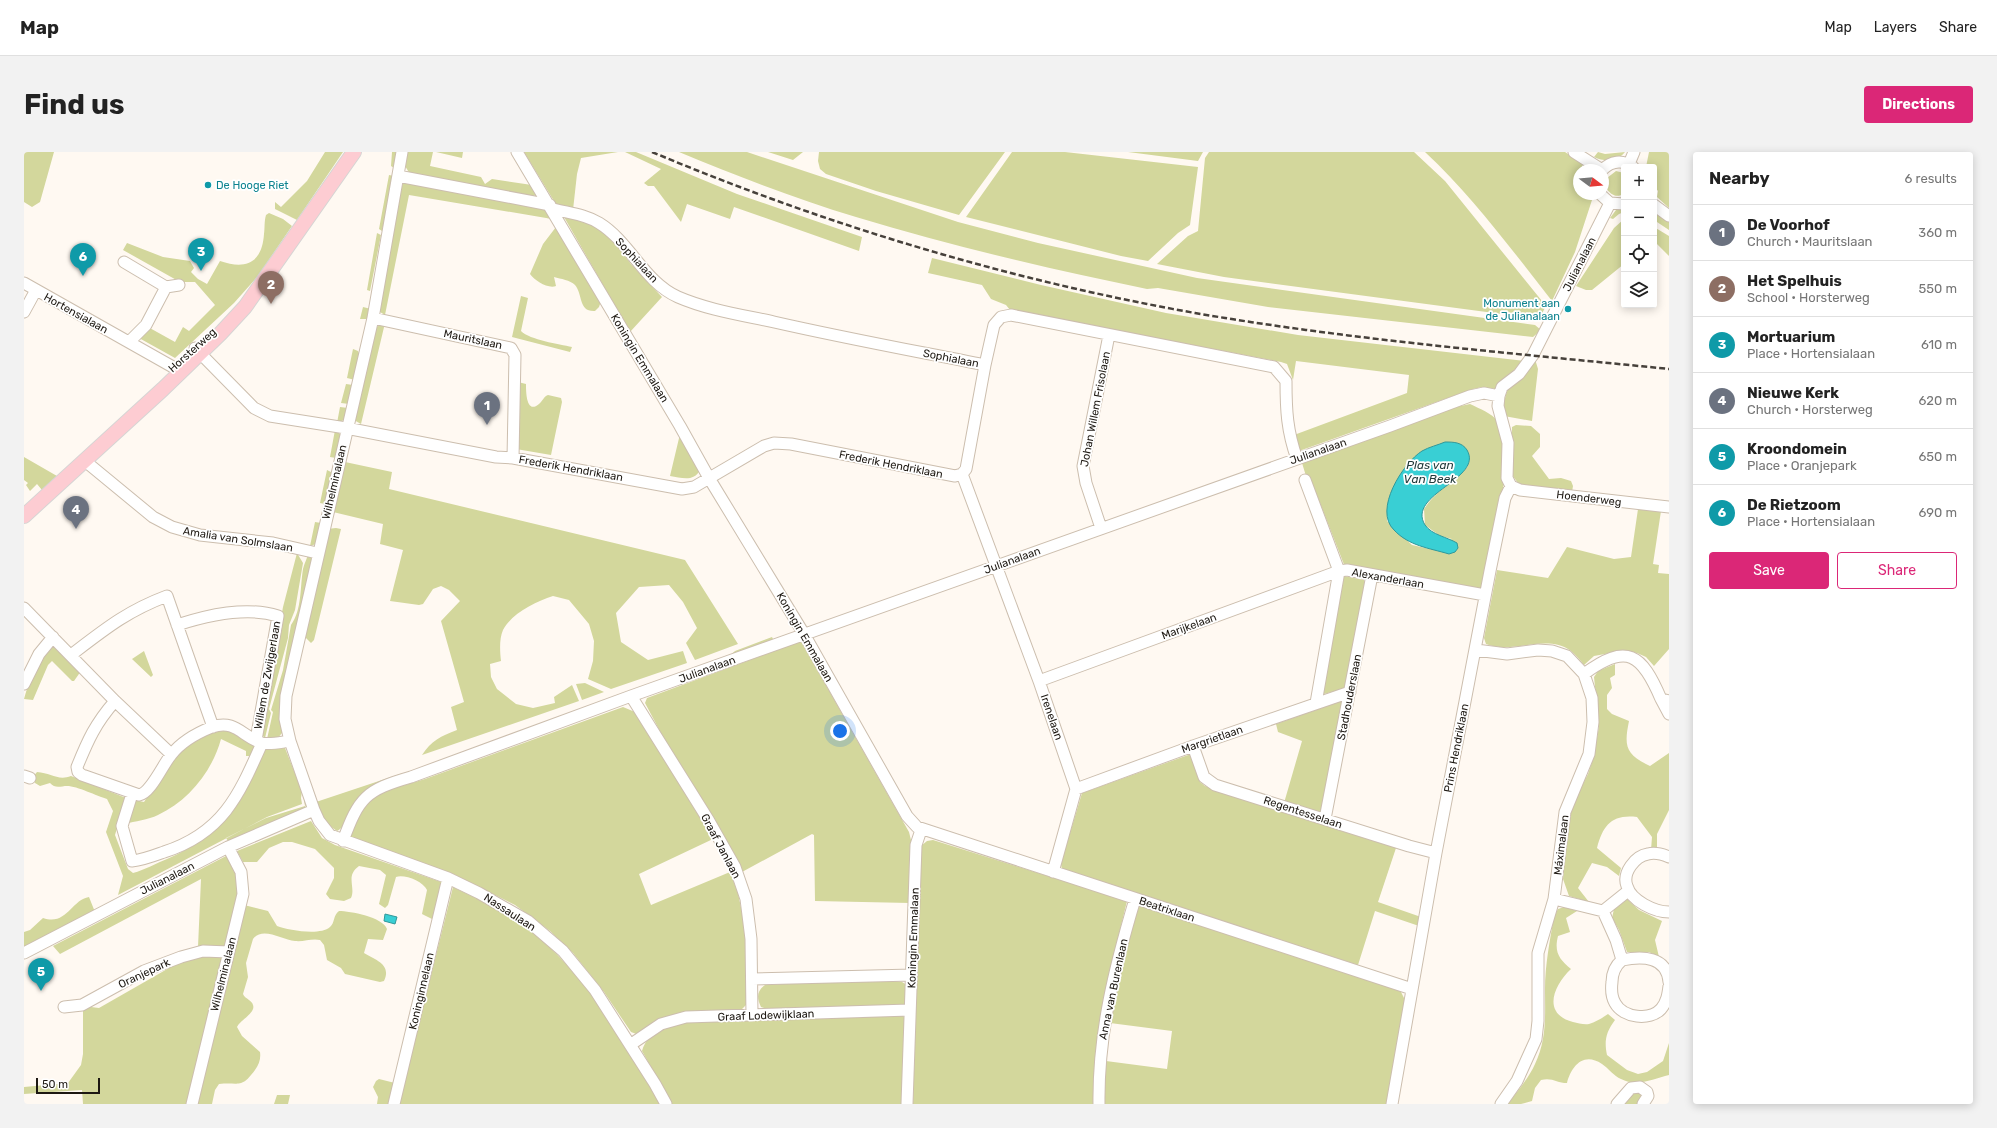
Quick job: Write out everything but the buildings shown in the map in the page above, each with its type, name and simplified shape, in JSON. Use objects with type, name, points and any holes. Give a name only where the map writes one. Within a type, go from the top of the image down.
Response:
[{"type":"main road","name":"Horsterweg","points":[[24,516],[85,461],[177,369],[236,316],[258,288],[354,152]]},
{"type":"street","name":"Wilhelminalaan","points":[[314,810],[290,741],[285,719],[286,696],[346,428],[373,318],[402,152]]},
{"type":"street","name":"Koningin Emmalaan","points":[[517,152],[680,426],[709,478],[804,634],[907,816],[912,823],[921,830],[916,845],[907,1104]]},
{"type":"street","points":[[1574,152],[1593,164]]},
{"type":"street","points":[[1631,164],[1634,152]]},
{"type":"street","points":[[1609,165],[1623,162],[1627,164]]},
{"type":"street","points":[[398,176],[551,207]]},
{"type":"street","points":[[1607,200],[1610,203],[1621,204]]},
{"type":"street","name":"Julianalaan","points":[[342,841],[353,812],[363,798],[385,784],[411,778],[631,696],[1470,396],[1484,393],[1499,396],[1502,387],[1519,374],[1533,355],[1610,203]]},
{"type":"street","name":"Sophialaan","points":[[551,207],[584,216],[600,223],[614,236],[654,280],[668,292],[700,305],[796,327],[985,365],[994,325],[1001,317],[1011,315],[1274,367],[1282,373],[1286,381],[1286,414],[1290,437],[1297,459]]},
{"type":"street","points":[[1657,207],[1669,216]]},
{"type":"street","points":[[124,262],[166,286],[179,285]]},
{"type":"street","name":"Hortensialaan","points":[[24,283],[177,369]]},
{"type":"street","points":[[129,342],[146,325],[166,286]]},
{"type":"street","points":[[24,312],[36,290]]},
{"type":"street","name":"Mauritslaan","points":[[373,318],[511,348],[515,355],[513,458]]},
{"type":"street","name":"Johan Willem Frisolaan","points":[[1101,528],[1086,483],[1083,466],[1109,335]]},
{"type":"street","name":"Frederik Hendriklaan","points":[[197,351],[254,408],[261,413],[270,416],[346,428],[496,457],[513,458],[682,489],[694,487],[764,446],[774,442],[955,476],[962,474]]},
{"type":"street","points":[[962,474],[966,469],[985,365]]},
{"type":"street","points":[[1499,396],[1498,406],[1508,443],[1507,478],[1511,486]]},
{"type":"street","name":"Amalia van Solmslaan","points":[[85,461],[153,517],[172,527],[200,535],[273,543],[317,554]]},
{"type":"street","name":"Irenelaan","points":[[962,474],[997,565],[1076,788]]},
{"type":"street","name":"Alexanderlaan","points":[[1305,480],[1339,571],[1347,570],[1485,595]]},
{"type":"street","name":"Hoenderweg","points":[[1511,486],[1520,490],[1669,508]]},
{"type":"street","name":"Prins Hendriklaan","points":[[1392,1104],[1436,853],[1476,650],[1485,595],[1505,498],[1511,486]]},
{"type":"street","points":[[1316,703],[1339,571]]},
{"type":"street","name":"Marijkelaan","points":[[1039,681],[1339,571]]},
{"type":"street","name":"Stadhouderslaan","points":[[1326,819],[1372,575]]},
{"type":"street","points":[[72,655],[117,620],[141,606],[167,596],[213,727]]},
{"type":"street","points":[[24,608],[72,655],[115,701],[171,754]]},
{"type":"street","name":"Willem de Zwijgerlaan","points":[[177,625],[197,618],[226,613],[262,612],[278,616],[259,742]]},
{"type":"street","points":[[24,684],[39,654],[53,637]]},
{"type":"street","name":"Máximalaan","points":[[1476,650],[1508,654],[1538,650],[1552,651],[1567,656],[1584,674],[1592,698],[1592,738],[1589,754],[1565,812],[1554,899],[1538,953],[1538,1021],[1536,1039],[1517,1081],[1501,1104]]},
{"type":"street","points":[[1584,674],[1609,658],[1618,656],[1633,658],[1644,665],[1650,674],[1665,700],[1669,714]]},
{"type":"street","name":"Margrietlaan","points":[[1076,788],[1350,692]]},
{"type":"street","name":"Graaf Janlaan","points":[[631,696],[709,821],[735,866],[746,899],[751,939],[752,1015]]},
{"type":"street","points":[[115,701],[99,720],[89,736],[77,767],[78,772],[82,775],[132,794],[139,795],[147,792],[171,754],[190,738],[213,727],[229,725],[259,742],[290,741]]},
{"type":"street","points":[[132,794],[122,826],[132,861],[140,861],[182,846],[209,828],[228,810],[259,742]]},
{"type":"street","name":"Regentesselaan","points":[[1193,746],[1204,777],[1209,781],[1409,846],[1436,853]]},
{"type":"street","points":[[1053,872],[1076,788]]},
{"type":"street","name":"Julianalaan","points":[[24,953],[228,847],[314,810]]},
{"type":"street","name":"Nassaulaan","points":[[314,810],[319,821],[330,835],[342,841],[448,878],[479,892],[528,921],[563,951],[595,990],[666,1104]]},
{"type":"street","name":"Beatrixlaan","points":[[921,830],[1412,989]]},
{"type":"street","name":"Wilhelminalaan","points":[[192,1104],[243,894],[242,872],[228,847]]},
{"type":"street","points":[[1669,857],[1655,853],[1647,854],[1636,860],[1630,866],[1626,883],[1628,891],[1641,902],[1653,910],[1669,912]]},
{"type":"street","name":"Koninginnelaan","points":[[394,1104],[448,878]]},
{"type":"street","points":[[1603,911],[1628,891]]},
{"type":"street","name":"Anna van Burenlaan","points":[[1099,1104],[1100,1054],[1105,1016],[1119,954],[1135,899]]},
{"type":"street","points":[[1554,899],[1603,911]]},
{"type":"street","points":[[1603,911],[1616,940],[1622,960]]},
{"type":"street","name":"Oranjepark","points":[[64,1006],[82,1005],[144,971],[202,950],[229,952]]},
{"type":"street","points":[[1669,982],[1666,969],[1650,959],[1636,958],[1622,960],[1617,964],[1614,971],[1611,988],[1612,996],[1616,1004],[1623,1011],[1632,1015],[1644,1016],[1658,1012],[1666,1002],[1669,986]]},
{"type":"street","points":[[752,979],[912,975]]},
{"type":"street","name":"Graaf Lodewijklaan","points":[[630,1045],[661,1024],[686,1017],[910,1010]]},
{"type":"street","points":[[1617,1104],[1631,1088],[1640,1087],[1647,1092],[1648,1096],[1643,1104]]},
{"type":"green space","points":[[24,152],[54,152],[40,202],[32,207],[24,202]]},
{"type":"green space","points":[[325,152],[343,152],[297,220],[275,209],[275,202],[281,207],[307,181]]},
{"type":"green space","points":[[392,152],[397,152],[394,168],[391,166]]},
{"type":"green space","points":[[405,152],[433,152],[430,166],[481,177],[485,184],[492,179],[532,185],[538,195],[532,196],[410,174],[405,166]]},
{"type":"green space","points":[[436,152],[463,152],[462,158]]},
{"type":"green space","points":[[524,152],[618,152],[581,158],[577,174],[573,210],[557,206]]},
{"type":"green space","points":[[625,152],[636,152],[737,194],[862,237],[859,251],[734,207],[730,219],[687,204],[681,222],[654,186],[648,186],[644,183],[661,169]]},
{"type":"green space","points":[[679,152],[747,152],[958,222],[1038,243],[1197,278],[1535,325],[1541,330],[1533,337],[1268,307],[1158,288],[1147,289],[1001,256],[892,228],[789,195]]},
{"type":"green space","points":[[768,152],[803,152],[793,160]]},
{"type":"green space","points":[[819,152],[1005,152],[959,215],[876,191],[826,174],[820,169],[818,161]]},
{"type":"green space","points":[[1012,152],[1065,152],[1198,167],[1190,225],[1178,233],[1148,261],[1121,256],[966,217]]},
{"type":"green space","points":[[1128,152],[1203,152],[1198,161]]},
{"type":"green space","points":[[1209,152],[1414,152],[1445,181],[1546,306],[1539,319],[1224,277],[1157,264],[1188,236],[1198,231],[1205,158]]},
{"type":"green space","points":[[1425,152],[1565,152],[1583,164],[1573,164],[1573,200],[1592,200],[1575,252],[1552,301],[1476,205]]},
{"type":"green space","points":[[1598,152],[1605,154],[1625,152],[1618,158],[1602,160],[1594,157]]},
{"type":"green space","points":[[1649,152],[1669,152],[1669,208],[1657,197],[1657,164],[1647,164]]},
{"type":"green space","points":[[1616,171],[1621,172],[1621,195],[1616,196],[1609,191],[1609,176]]},
{"type":"green space","points":[[389,175],[394,176],[382,231],[379,229]]},
{"type":"green space","points":[[403,182],[544,208],[552,219],[409,195],[385,315],[380,312],[377,305]]},
{"type":"green space","points":[[1621,208],[1621,213],[1613,219],[1610,218],[1616,210]]},
{"type":"green space","points":[[269,213],[283,219],[292,226],[258,276],[234,303],[175,358],[139,338],[148,327],[175,342],[183,327],[189,331],[215,305],[195,282],[180,282],[123,250],[127,243],[163,257],[190,261],[194,268],[191,272],[198,279],[207,284],[220,261],[238,265],[251,262],[256,258],[263,244],[265,218]]},
{"type":"green space","points":[[1657,215],[1669,222],[1669,230],[1657,222]]},
{"type":"green space","points":[[567,216],[590,222],[611,238],[631,264],[662,297],[630,332],[564,217]]},
{"type":"green space","points":[[1621,222],[1621,266],[1592,290],[1586,290],[1576,286],[1614,228]]},
{"type":"green space","points":[[556,227],[601,301],[599,307],[595,311],[590,311],[583,306],[575,285],[571,282],[554,277],[556,286],[553,287],[538,282],[530,274],[543,244]]},
{"type":"green space","points":[[1657,229],[1669,236],[1669,256],[1657,244]]},
{"type":"green space","points":[[377,233],[381,235],[370,291],[367,290]]},
{"type":"green space","points":[[932,258],[1041,285],[1166,313],[1298,335],[1525,361],[1500,382],[1495,389],[1482,387],[1473,389],[1299,451],[1294,435],[1407,393],[1409,375],[1296,361],[1293,380],[1287,364],[1281,362],[1010,310],[1006,305],[991,299],[982,285],[928,273]]},
{"type":"green space","points":[[521,296],[528,298],[521,331],[531,337],[572,347],[570,352],[512,337]]},
{"type":"green space","points":[[363,307],[371,309],[368,319],[360,319]]},
{"type":"green space","points":[[385,323],[361,424],[354,420],[374,328]]},
{"type":"green space","points":[[353,349],[358,351],[360,356],[353,378],[355,380],[347,378]]},
{"type":"green space","points":[[1535,359],[1538,369],[1532,421],[1504,416],[1504,402],[1508,387]]},
{"type":"green space","points":[[518,382],[526,384],[528,401],[531,406],[535,407],[548,395],[561,398],[562,402],[551,455],[516,449]]},
{"type":"green space","points":[[346,384],[353,385],[349,404],[341,403]]},
{"type":"green space","points":[[1470,404],[1489,414],[1498,422],[1504,436],[1506,455],[1501,503],[1481,590],[1345,567],[1309,475],[1306,476],[1302,463],[1456,407]],"holes":[[[1468,466],[1439,492],[1424,509],[1425,525],[1440,536],[1452,539],[1430,549],[1412,545],[1387,521],[1391,495],[1402,472]]]},
{"type":"green space","points":[[340,407],[348,408],[346,419],[337,423]]},
{"type":"green space","points":[[1516,425],[1531,426],[1540,434],[1540,447],[1532,456],[1549,479],[1561,478],[1571,481],[1573,486],[1572,492],[1525,486],[1518,483],[1512,475],[1512,427]]},
{"type":"green space","points":[[335,430],[340,434],[341,439],[336,458],[330,457]]},
{"type":"green space","points":[[680,434],[700,470],[691,478],[670,476]]},
{"type":"green space","points":[[24,457],[57,476],[42,490],[37,484],[30,491],[26,485],[28,483],[24,480]]},
{"type":"green space","points":[[345,462],[392,472],[389,489],[685,560],[738,644],[695,660],[686,643],[697,628],[683,602],[669,585],[639,587],[616,613],[621,642],[648,660],[683,651],[687,663],[611,689],[588,679],[593,661],[594,641],[589,624],[569,600],[553,596],[539,601],[518,613],[507,624],[501,637],[501,661],[490,664],[491,677],[497,689],[516,704],[533,708],[555,703],[554,697],[572,685],[579,701],[422,755],[429,746],[437,740],[446,734],[457,730],[451,707],[464,702],[441,621],[460,601],[449,590],[441,586],[433,589],[423,604],[419,605],[390,601],[403,550],[380,544],[383,524],[333,512]]},
{"type":"green space","points":[[327,470],[333,473],[325,504],[320,503]]},
{"type":"green space","points":[[1638,509],[1661,511],[1653,564],[1659,565],[1658,573],[1669,574],[1669,649],[1654,666],[1646,657],[1637,653],[1621,651],[1594,656],[1584,665],[1571,651],[1561,646],[1540,644],[1496,647],[1486,644],[1484,638],[1497,570],[1548,578],[1567,547],[1614,559],[1631,557]]},
{"type":"green space","points":[[315,522],[321,523],[316,544],[310,546]]},
{"type":"green space","points":[[327,529],[341,529],[314,640],[311,643],[304,636]]},
{"type":"green space","points":[[297,553],[303,563],[295,610],[289,625],[288,638],[269,709],[271,713],[265,738],[260,733],[283,607]]},
{"type":"green space","points":[[308,554],[312,559],[312,563],[282,733],[277,739],[267,739],[273,712],[271,710],[283,670],[291,625],[295,619],[299,605],[303,569]]},
{"type":"green space","points":[[1344,576],[1364,580],[1366,585],[1346,688],[1324,694],[1324,688]]},
{"type":"green space","points":[[772,637],[774,641],[728,657],[735,651]]},
{"type":"green space","points":[[53,639],[81,671],[74,681],[72,681],[52,661],[48,665],[33,700],[24,699],[33,676]]},
{"type":"green space","points":[[801,641],[909,832],[912,844],[910,903],[815,901],[814,835],[812,834],[742,872],[670,750],[645,703],[647,698]]},
{"type":"green space","points":[[144,651],[153,675],[151,677],[132,659]]},
{"type":"green space","points":[[1615,664],[1615,675],[1610,678],[1612,688],[1607,695],[1607,709],[1612,714],[1629,721],[1627,737],[1628,748],[1635,757],[1642,762],[1650,766],[1669,753],[1669,810],[1657,834],[1657,850],[1651,850],[1652,837],[1637,817],[1621,817],[1615,819],[1606,827],[1599,840],[1597,848],[1621,868],[1619,876],[1607,867],[1592,863],[1578,888],[1589,902],[1569,896],[1563,879],[1568,822],[1573,803],[1588,774],[1594,756],[1599,726],[1594,677],[1598,671]]},
{"type":"green space","points":[[585,683],[604,692],[582,700],[576,684]]},
{"type":"green space","points":[[1344,700],[1323,808],[1320,814],[1284,803],[1302,741],[1278,732],[1276,724]]},
{"type":"green space","points":[[623,707],[635,712],[713,839],[639,874],[651,905],[730,872],[738,893],[746,932],[746,1005],[741,1010],[713,1013],[639,1035],[631,1032],[604,992],[573,953],[550,931],[515,905],[451,873],[351,838],[350,834],[362,806],[378,793],[425,779]]},
{"type":"green space","points":[[219,729],[233,731],[258,745],[252,756],[246,756],[246,751],[221,739],[212,763],[189,794],[169,809],[154,817],[125,824],[135,800],[144,802],[166,768],[187,745]]},
{"type":"green space","points":[[285,748],[302,791],[302,804],[267,817],[118,895],[123,876],[106,832],[113,811],[107,799],[71,786],[56,787],[50,783],[40,786],[35,783],[32,778],[37,772],[62,778],[71,776],[126,798],[115,835],[128,869],[133,873],[187,849],[204,839],[218,828],[229,816],[247,787],[265,749]]},
{"type":"green space","points":[[1191,754],[1200,782],[1205,786],[1244,800],[1396,848],[1378,902],[1421,917],[1419,926],[1375,911],[1358,965],[1062,871],[1061,863],[1082,793]]},
{"type":"green space","points":[[403,773],[358,799],[352,807],[344,825],[337,831],[327,824],[316,802]]},
{"type":"green space","points":[[307,798],[305,810],[228,841],[226,838],[266,818],[305,806],[304,800]]},
{"type":"green space","points":[[311,821],[322,838],[335,845],[444,883],[434,920],[422,914],[427,890],[418,881],[408,877],[396,877],[388,905],[385,908],[379,904],[386,875],[380,870],[359,866],[355,870],[352,878],[351,898],[344,901],[330,899],[326,894],[334,878],[334,868],[315,849],[292,842],[283,842],[269,848],[257,862],[243,862],[237,851]]},
{"type":"green space","points":[[933,840],[1127,901],[1104,996],[1099,1031],[1093,1104],[913,1104],[921,846],[927,841]]},
{"type":"green space","points":[[228,855],[239,887],[225,946],[198,947],[201,879],[60,954],[53,946]]},
{"type":"green space","points":[[453,887],[517,921],[556,953],[574,973],[605,1014],[660,1104],[399,1104]]},
{"type":"green space","points":[[89,897],[95,912],[24,949],[24,932],[30,930],[43,918],[51,920],[58,919],[83,899]]},
{"type":"green space","points":[[1627,899],[1639,910],[1662,921],[1655,940],[1659,957],[1649,952],[1627,952],[1619,930],[1612,918],[1614,909]]},
{"type":"green space","points":[[244,905],[268,911],[277,926],[312,932],[325,930],[330,927],[339,911],[351,912],[373,918],[379,921],[387,929],[383,940],[368,939],[364,953],[381,963],[386,970],[386,975],[384,981],[380,982],[345,974],[341,968],[327,960],[324,945],[320,940],[314,939],[295,941],[267,934],[257,935],[253,939],[246,963],[248,977],[243,994],[252,1003],[253,1008],[250,1014],[237,1027],[242,1036],[260,1052],[258,1066],[243,1082],[236,1084],[219,1084],[215,1090],[212,1104],[198,1104]]},
{"type":"green space","points":[[1140,906],[1394,987],[1401,992],[1405,1000],[1387,1104],[1103,1104],[1106,1061],[1167,1069],[1172,1031],[1110,1023],[1114,998],[1135,913]]},
{"type":"green space","points":[[1564,907],[1577,911],[1566,918],[1570,932],[1558,936],[1558,955],[1571,969],[1559,983],[1556,991],[1554,1006],[1557,1013],[1563,1018],[1573,1022],[1585,1024],[1594,1022],[1608,1014],[1615,1020],[1606,1037],[1607,1055],[1627,1070],[1638,1074],[1647,1072],[1663,1061],[1669,1043],[1669,1075],[1645,1082],[1627,1081],[1618,1078],[1602,1064],[1595,1060],[1589,1059],[1579,1063],[1571,1071],[1567,1083],[1548,1079],[1541,1080],[1535,1088],[1532,1101],[1521,1104],[1508,1104],[1532,1069],[1542,1045],[1545,1018],[1545,980],[1549,943],[1554,916],[1558,909]]},
{"type":"green space","points":[[223,955],[188,1104],[83,1104],[82,1090],[24,1094],[24,1087],[68,1083],[81,1065],[83,1054],[83,1006],[99,1008],[190,956]]},
{"type":"green space","points":[[816,982],[902,982],[907,985],[907,1003],[898,1007],[767,1009],[761,1007],[758,998],[760,990],[765,985]]},
{"type":"green space","points":[[903,1016],[906,1020],[903,1104],[672,1104],[642,1051],[649,1038],[660,1030],[687,1021]]},
{"type":"green space","points":[[379,1079],[395,1083],[390,1104],[377,1104],[378,1097],[373,1087]]},
{"type":"green space","points":[[1631,1092],[1640,1093],[1642,1099],[1637,1104],[1624,1104]]},
{"type":"green space","points":[[277,1095],[290,1095],[288,1104],[274,1104]]},
{"type":"water","name":"Plas van Van Beek","points":[[1445,442],[1454,442],[1463,445],[1467,450],[1469,460],[1465,470],[1434,495],[1426,504],[1422,514],[1425,525],[1428,528],[1436,534],[1457,543],[1458,548],[1455,552],[1449,554],[1420,546],[1406,540],[1394,530],[1388,521],[1387,511],[1389,499],[1399,476],[1414,457],[1428,448]]},
{"type":"water","points":[[385,914],[397,917],[395,924],[384,921]]},
{"type":"railway","points":[[652,152],[718,179],[784,203],[919,248],[987,267],[1125,300],[1254,323],[1313,331],[1432,345],[1669,369]]},
{"type":"place","name":"De Hooge Riet","points":[[208,185]]},
{"type":"place","name":"Mortuarium","points":[[201,271]]},
{"type":"place","name":"De Rietzoom","points":[[83,276]]},
{"type":"place","name":"Het Spelhuis","points":[[271,304]]},
{"type":"place","name":"Monument aan de Julianalaan","points":[[1568,309]]},
{"type":"place","name":"De Voorhof","points":[[487,425]]},
{"type":"place","name":"Nieuwe Kerk","points":[[76,529]]},
{"type":"place","name":"Kroondomein","points":[[41,991]]}]
